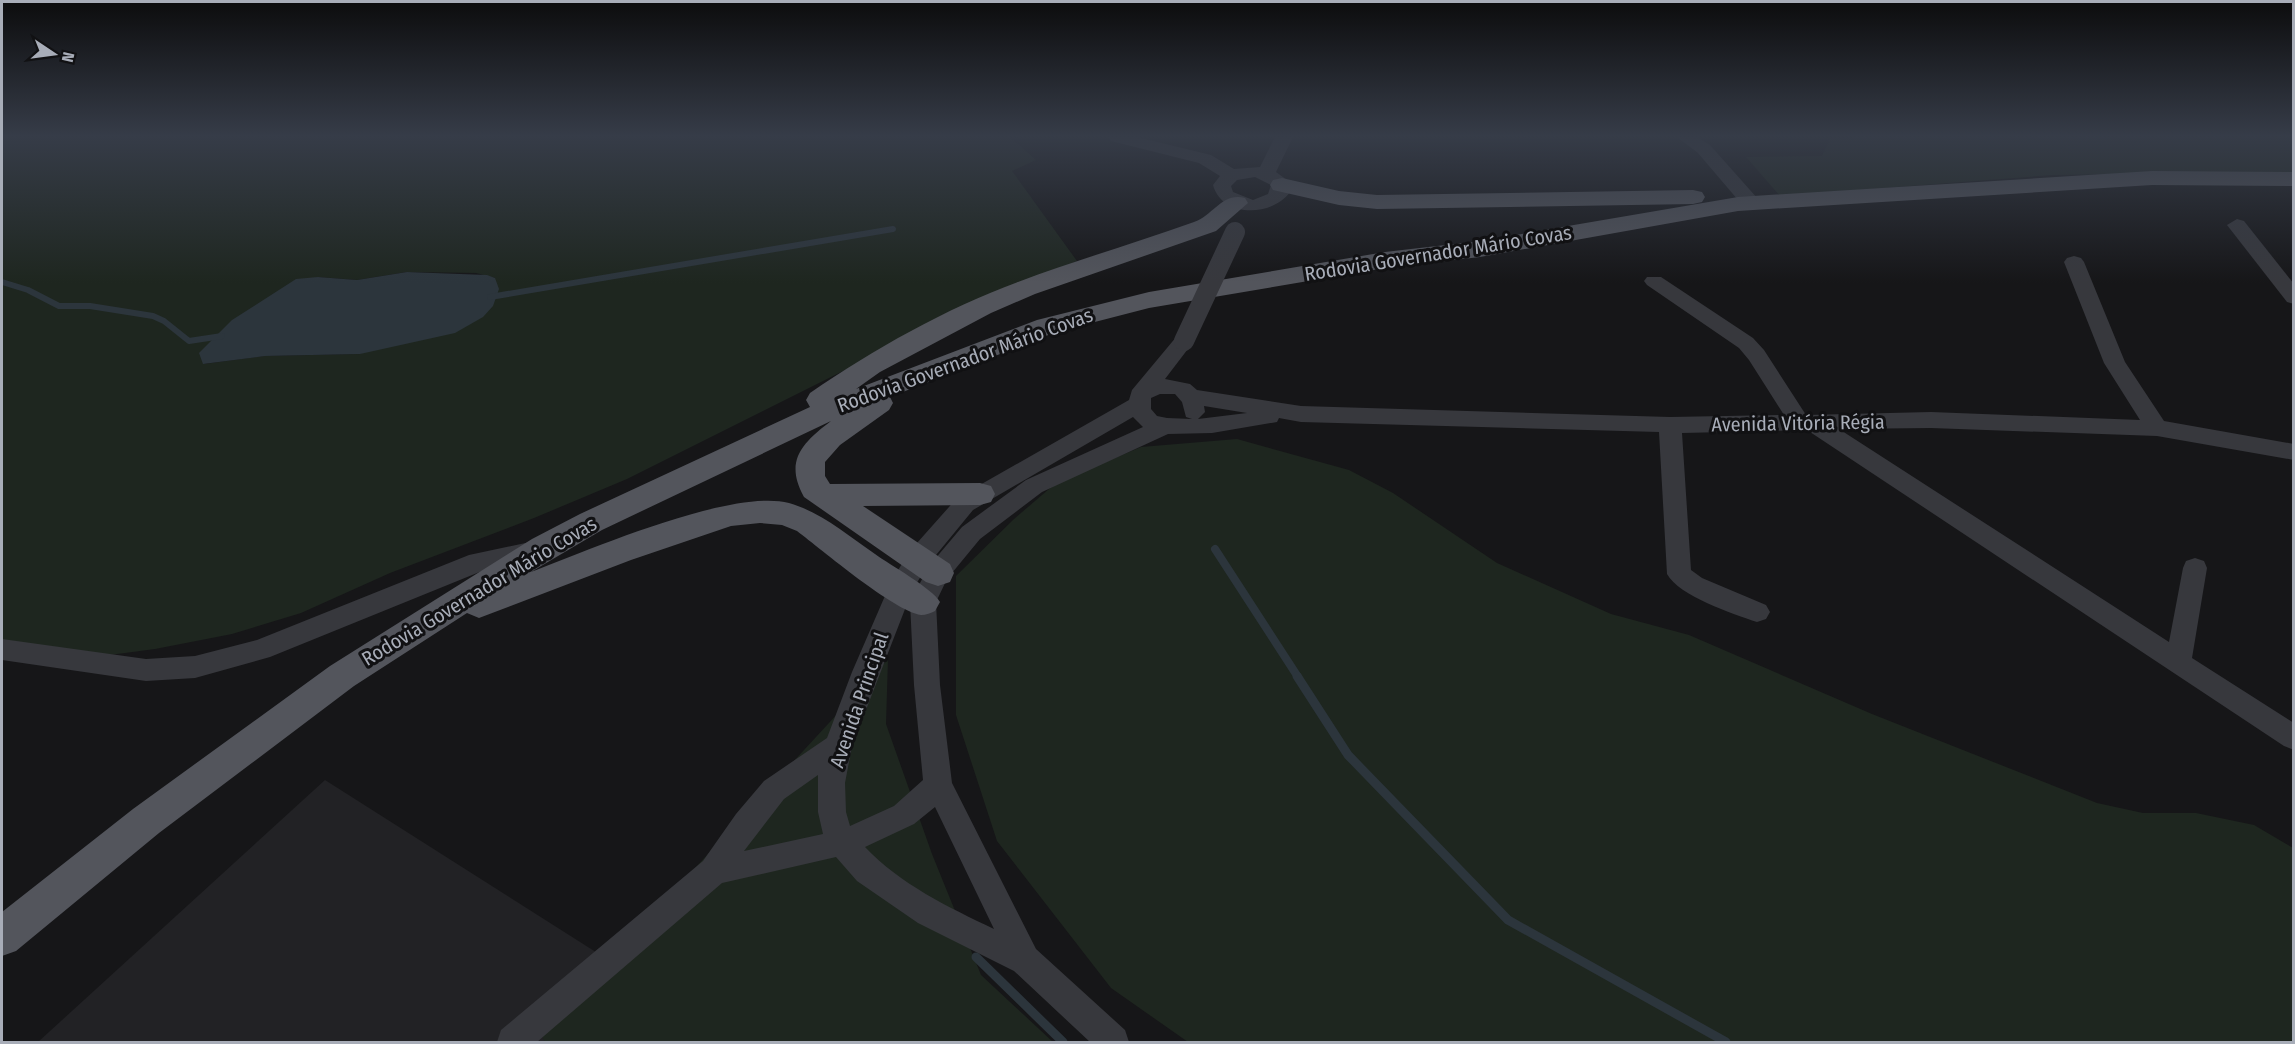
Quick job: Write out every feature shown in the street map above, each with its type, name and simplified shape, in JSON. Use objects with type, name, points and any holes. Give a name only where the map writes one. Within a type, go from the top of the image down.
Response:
[{"type":"main road","points":[[1297,186],[1339,198],[1377,202],[1688,196],[1745,204]]},
{"type":"main road","name":"Rodovia Governador Mário Covas","points":[[2,937],[146,820],[342,676],[543,549],[591,522],[787,429],[921,373],[1047,326],[1149,300],[1385,260],[1480,249],[1745,204],[2031,186]]},
{"type":"main road","points":[[787,429],[846,381],[935,330],[1026,288],[1207,226],[1241,204]]},
{"type":"main road","points":[[921,373],[826,441],[810,460],[808,475],[815,489],[928,566]]},
{"type":"main road","points":[[825,495],[980,494]]},
{"type":"main road","points":[[413,630],[631,548],[730,515],[760,511],[786,514],[808,523],[911,596]]},
{"type":"street","points":[[1222,186],[1222,191],[1241,204],[1272,202],[1282,194],[1278,186]]},
{"type":"street","points":[[1731,186],[1745,204]]},
{"type":"street","points":[[1170,427],[1150,423],[1140,415],[1139,400],[1180,347],[1235,232],[1241,204]]},
{"type":"street","points":[[2238,225],[2294,298]]},
{"type":"street","points":[[2074,262],[2115,363],[2157,428]]},
{"type":"street","points":[[1654,281],[1746,343],[1806,423],[2294,738]]},
{"type":"street","points":[[928,566],[1034,486],[1170,427],[1194,413],[1180,347]]},
{"type":"street","points":[[911,596],[953,516],[980,494],[1139,400],[1159,385],[1188,393]]},
{"type":"street","name":"Avenida Vitória Régia","points":[[1188,393],[1301,414]]},
{"type":"street","name":"Avenida Vitória Régia","points":[[1170,427],[1301,414],[1670,425],[1932,420],[2157,428],[2294,452]]},
{"type":"street","points":[[1670,425],[1679,574],[1693,585],[1757,612]]},
{"type":"street","points":[[2,650],[146,670],[195,668],[261,650],[478,562],[543,549]]},
{"type":"street","points":[[2178,663],[2195,568]]},
{"type":"street","name":"Avenida Principal","points":[[911,596],[865,672],[838,746],[831,783],[832,812],[840,841],[868,871],[929,913],[1025,960],[1113,1042]]},
{"type":"street","name":"Avenida Principal","points":[[911,596],[927,685],[938,784],[1025,960]]},
{"type":"street","points":[[513,1042],[714,871],[746,823],[774,790],[838,746]]},
{"type":"street","points":[[714,871],[840,841],[877,829],[903,815],[938,784]]},
{"type":"shaded area","points":[[2,186],[1023,186],[1077,261],[961,312],[627,479],[534,518],[390,573],[301,613],[232,634],[155,649],[87,658],[2,646]],"holes":[[[407,272],[476,273],[495,278],[360,354],[264,356],[204,364],[318,277],[357,280]]]},
{"type":"shaded area","points":[[1771,186],[1914,186],[1780,196]]},
{"type":"shaded area","points":[[407,272],[487,275],[495,278],[499,289],[493,306],[483,317],[455,333],[360,354],[265,356],[203,364],[199,353],[232,320],[296,279],[318,277],[357,280]]},
{"type":"shaded area","points":[[1237,439],[1349,470],[1393,493],[1497,563],[1611,614],[1689,635],[1872,714],[2097,803],[2143,813],[2196,813],[2254,825],[2293,848],[2293,1042],[1188,1042],[1111,988],[997,841],[956,715],[956,576],[1014,519],[1056,483],[1141,447]]},
{"type":"shaded area","points":[[888,659],[886,724],[932,854],[981,975],[1053,1042],[545,1042],[541,1035]]},
{"type":"shaded area","points":[[325,780],[621,968],[564,1042],[38,1042]]},
{"type":"waterway","points":[[490,297],[893,229]]},
{"type":"waterway","points":[[2,282],[28,290],[59,306],[90,306],[153,316],[164,321],[189,341],[222,336]]},
{"type":"waterway","points":[[1215,549],[1298,677]]},
{"type":"waterway","points":[[1297,676],[1348,755],[1508,920],[1726,1042]]},
{"type":"waterway","points":[[976,957],[1063,1042]]}]
